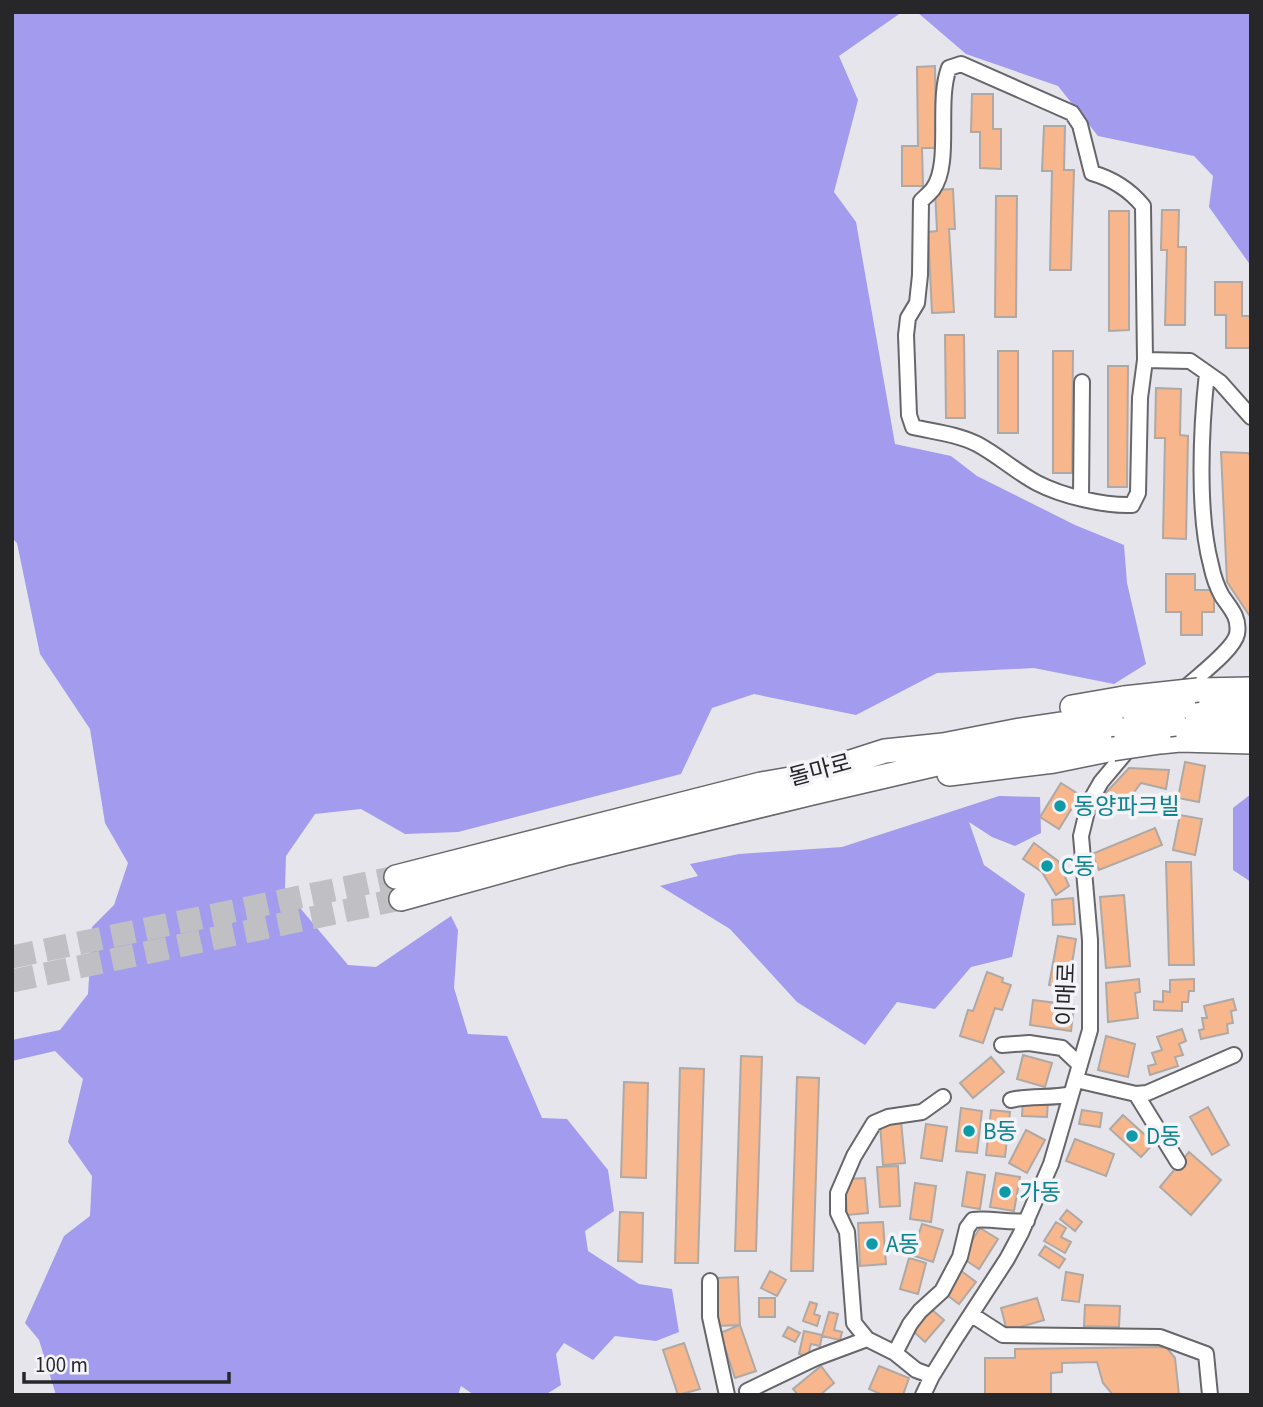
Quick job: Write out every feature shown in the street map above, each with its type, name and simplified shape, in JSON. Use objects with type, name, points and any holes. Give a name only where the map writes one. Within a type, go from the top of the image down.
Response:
[{"type":"main road","points":[[1186,707],[1251,689]]},
{"type":"main road","name":"돌마로","points":[[1124,723],[1041,762],[866,782],[398,888],[761,784],[807,776],[885,751],[1124,723],[1186,707],[1251,707]]},
{"type":"main road","name":"돌마로","points":[[1186,707],[1251,726]]},
{"type":"main road","points":[[1124,723],[1160,742],[1251,742]]},
{"type":"street","points":[[961,64],[1072,113],[1080,125],[1092,173],[1110,178],[1134,194],[1143,206],[1146,360],[1140,398],[1138,493],[1132,505],[1118,506],[1037,483],[973,442],[947,433],[913,427],[909,415],[906,335],[908,318],[917,303],[921,201],[934,188],[941,169],[942,92],[949,68],[961,64]]},
{"type":"street","points":[[1146,360],[1190,361],[1220,382],[1251,417]]},
{"type":"street","name":"이매로","points":[[923,1395],[932,1376],[1007,1259],[1027,1221],[1051,1164],[1076,1080],[1090,1026],[1090,940],[1081,836],[1089,803],[1101,782],[1149,725],[1198,675],[1232,646],[1237,633],[1236,614],[1220,593],[1210,565],[1203,508],[1204,399],[1207,373]]},
{"type":"street","points":[[1081,497],[1082,382]]},
{"type":"street","points":[[1002,1045],[1029,1043],[1062,1048],[1076,1080]]},
{"type":"street","points":[[1076,1080],[1136,1094],[1147,1093],[1234,1055]]},
{"type":"street","points":[[1011,1100],[1026,1096],[1061,1096],[1076,1080]]},
{"type":"street","points":[[1136,1094],[1178,1162]]},
{"type":"street","points":[[932,1376],[916,1370],[895,1353],[867,1339],[854,1323],[847,1232],[838,1213],[838,1194],[854,1156],[874,1123],[888,1116],[922,1112],[943,1097]]},
{"type":"street","points":[[895,1353],[910,1324],[942,1291],[960,1257],[967,1228],[972,1220],[989,1218],[1006,1223],[1027,1221]]},
{"type":"street","points":[[710,1281],[710,1317],[727,1395]]},
{"type":"street","points":[[972,1315],[1003,1335],[1160,1337],[1206,1354],[1210,1395]]},
{"type":"street","points":[[747,1394],[816,1358],[867,1339]]},
{"type":"shaded area","points":[[12,12],[902,12],[839,56],[858,100],[834,192],[856,222],[895,444],[951,456],[977,476],[1075,525],[1124,545],[1127,583],[1146,664],[1114,684],[1034,668],[937,673],[856,715],[754,694],[712,708],[681,774],[458,832],[405,834],[361,809],[315,814],[286,856],[285,890],[348,965],[376,967],[451,916],[458,930],[454,988],[468,1034],[507,1036],[542,1118],[567,1119],[608,1170],[614,1211],[585,1231],[588,1251],[639,1284],[672,1289],[679,1332],[656,1341],[615,1336],[593,1360],[564,1343],[556,1354],[561,1385],[545,1395],[474,1395],[461,1386],[458,1395],[56,1395],[39,1340],[25,1323],[64,1236],[90,1216],[92,1176],[68,1142],[83,1079],[55,1051],[12,1061],[12,1040],[60,1030],[88,994],[92,927],[114,905],[128,863],[105,823],[90,729],[40,654],[17,543],[12,538]]},
{"type":"shaded area","points":[[917,12],[1251,12],[1251,266],[1209,207],[1213,176],[1194,156],[1098,136],[1058,86],[966,54]]},
{"type":"shaded area","points":[[1251,794],[1251,882],[1233,870],[1233,808]]},
{"type":"shaded area","points":[[999,796],[1040,797],[1041,833],[1015,846],[992,837],[969,822],[984,865],[1025,894],[1012,957],[971,967],[935,1009],[897,1002],[865,1045],[797,1002],[730,929],[660,886],[698,876],[690,864],[739,854],[842,847]]},
{"type":"building","points":[[935,66],[936,148],[922,148],[923,186],[902,186],[902,146],[918,146],[917,67]]},
{"type":"building","points":[[972,94],[993,94],[993,129],[1001,129],[1001,169],[980,168],[980,132],[971,132]]},
{"type":"building","points":[[1044,126],[1065,126],[1064,170],[1074,170],[1071,270],[1050,270],[1052,171],[1042,171]]},
{"type":"building","points":[[953,189],[955,229],[949,229],[954,312],[932,313],[928,232],[937,231],[935,190]]},
{"type":"building","points":[[996,196],[1017,196],[1016,317],[995,317]]},
{"type":"building","points":[[1162,210],[1179,210],[1178,247],[1186,247],[1185,325],[1165,325],[1167,250],[1161,250]]},
{"type":"building","points":[[1109,211],[1129,211],[1129,330],[1109,331]]},
{"type":"building","points":[[1215,282],[1242,282],[1242,316],[1251,316],[1251,348],[1226,348],[1226,315],[1215,315]]},
{"type":"building","points":[[945,335],[964,335],[965,418],[946,418]]},
{"type":"building","points":[[998,351],[1018,351],[1018,433],[998,433]]},
{"type":"building","points":[[1053,351],[1073,351],[1072,473],[1053,473]]},
{"type":"building","points":[[1108,366],[1128,366],[1127,487],[1108,487]]},
{"type":"building","points":[[1156,388],[1181,389],[1180,435],[1188,436],[1186,539],[1163,538],[1165,438],[1155,438]]},
{"type":"building","points":[[1221,452],[1248,453],[1251,456],[1251,618],[1227,582]]},
{"type":"building","points":[[1166,574],[1195,574],[1195,590],[1214,590],[1214,612],[1202,612],[1202,635],[1181,635],[1181,612],[1166,612]]},
{"type":"building","points":[[1185,762],[1205,766],[1199,802],[1178,798]]},
{"type":"building","points":[[1129,768],[1169,770],[1166,789],[1141,783],[1123,807],[1102,797]]},
{"type":"building","name":"동양파크빌","points":[[1061,783],[1080,795],[1059,829],[1040,817]]},
{"type":"building","points":[[1180,815],[1202,819],[1195,855],[1173,850]]},
{"type":"building","points":[[1155,828],[1162,845],[1099,870],[1092,854]]},
{"type":"building","name":"C동","points":[[1034,843],[1058,861],[1069,886],[1056,895],[1042,872],[1023,859]]},
{"type":"building","points":[[1166,862],[1191,862],[1194,965],[1169,965]]},
{"type":"building","points":[[1124,895],[1130,966],[1106,968],[1100,897]]},
{"type":"building","points":[[1073,898],[1075,924],[1053,925],[1052,900]]},
{"type":"building","points":[[1058,936],[1076,939],[1068,988],[1049,985]]},
{"type":"building","points":[[987,972],[1003,978],[1002,982],[1011,985],[1002,1010],[995,1008],[983,1043],[960,1036],[968,1010],[973,1011]]},
{"type":"building","points":[[1139,979],[1140,992],[1135,993],[1138,1018],[1108,1022],[1106,983]]},
{"type":"building","points":[[1194,979],[1194,991],[1189,991],[1188,1002],[1182,1002],[1182,1011],[1154,1010],[1154,1001],[1163,1002],[1163,991],[1170,992],[1170,980]]},
{"type":"building","points":[[1233,999],[1236,1010],[1231,1011],[1233,1023],[1227,1024],[1228,1033],[1201,1039],[1199,1030],[1204,1029],[1202,1018],[1207,1018],[1204,1006]]},
{"type":"building","points":[[1033,1000],[1074,1005],[1071,1031],[1030,1025]]},
{"type":"building","points":[[1182,1029],[1186,1041],[1179,1044],[1183,1055],[1175,1057],[1178,1066],[1150,1075],[1148,1066],[1156,1064],[1152,1053],[1162,1050],[1157,1037]]},
{"type":"building","points":[[1106,1036],[1135,1044],[1128,1077],[1098,1070]]},
{"type":"building","points":[[1023,1055],[1052,1063],[1045,1087],[1017,1079]]},
{"type":"building","points":[[741,1056],[762,1057],[756,1251],[735,1251]]},
{"type":"building","points":[[991,1057],[1004,1072],[973,1098],[960,1083]]},
{"type":"building","points":[[680,1068],[704,1069],[698,1263],[675,1263]]},
{"type":"building","points":[[797,1077],[819,1078],[813,1271],[791,1271]]},
{"type":"building","points":[[624,1082],[648,1083],[646,1178],[621,1177]]},
{"type":"building","points":[[1023,1098],[1048,1099],[1047,1117],[1022,1116]]},
{"type":"building","points":[[1208,1107],[1229,1145],[1212,1155],[1190,1117]]},
{"type":"building","name":"B동","points":[[961,1108],[982,1111],[977,1153],[956,1151]]},
{"type":"building","points":[[991,1110],[1010,1112],[1005,1157],[986,1155]]},
{"type":"building","points":[[1082,1110],[1102,1113],[1100,1127],[1079,1124]]},
{"type":"building","name":"D동","points":[[1123,1115],[1154,1143],[1141,1157],[1110,1129]]},
{"type":"building","points":[[901,1121],[905,1163],[883,1165],[880,1123]]},
{"type":"building","points":[[926,1124],[947,1127],[942,1161],[921,1158]]},
{"type":"building","points":[[1026,1130],[1045,1140],[1027,1173],[1009,1163]]},
{"type":"building","points":[[1075,1139],[1114,1154],[1106,1176],[1066,1161]]},
{"type":"building","points":[[1189,1152],[1221,1180],[1191,1215],[1160,1187]]},
{"type":"building","points":[[898,1166],[900,1206],[880,1207],[877,1167]]},
{"type":"building","points":[[967,1172],[985,1175],[980,1209],[962,1206]]},
{"type":"building","name":"가동","points":[[996,1173],[1020,1177],[1014,1211],[990,1207]]},
{"type":"building","points":[[865,1178],[868,1213],[847,1215],[845,1179]]},
{"type":"building","points":[[915,1183],[936,1186],[931,1222],[910,1219]]},
{"type":"building","points":[[1067,1210],[1082,1222],[1075,1231],[1060,1219]]},
{"type":"building","points":[[620,1212],[643,1213],[642,1262],[618,1261]]},
{"type":"building","name":"A동","points":[[883,1222],[886,1264],[860,1266],[858,1223]]},
{"type":"building","points":[[1056,1222],[1066,1228],[1061,1237],[1071,1242],[1065,1253],[1044,1241]]},
{"type":"building","points":[[922,1224],[943,1230],[933,1262],[912,1255]]},
{"type":"building","points":[[980,1228],[998,1239],[979,1269],[961,1257]]},
{"type":"building","points":[[1045,1246],[1065,1259],[1059,1268],[1039,1255]]},
{"type":"building","points":[[909,1258],[926,1263],[918,1294],[900,1289]]},
{"type":"building","points":[[960,1270],[976,1282],[959,1304],[943,1292]]},
{"type":"building","points":[[770,1271],[786,1280],[777,1296],[761,1288]]},
{"type":"building","points":[[1066,1272],[1083,1275],[1079,1302],[1062,1300]]},
{"type":"building","points":[[738,1277],[740,1325],[718,1326],[716,1278]]},
{"type":"building","points":[[759,1298],[775,1298],[775,1317],[759,1317]]},
{"type":"building","points":[[1037,1298],[1044,1320],[1007,1331],[1001,1308]]},
{"type":"building","points":[[810,1302],[817,1304],[814,1314],[820,1316],[817,1326],[803,1321]]},
{"type":"building","points":[[1085,1305],[1120,1306],[1119,1327],[1084,1326]]},
{"type":"building","name":"A동","points":[[930,1308],[944,1320],[925,1342],[912,1330]]},
{"type":"building","points":[[829,1312],[838,1314],[834,1330],[842,1332],[840,1340],[822,1336]]},
{"type":"building","points":[[740,1325],[756,1371],[735,1378],[720,1333]]},
{"type":"building","points":[[788,1327],[800,1333],[795,1342],[783,1336]]},
{"type":"building","points":[[804,1331],[822,1335],[820,1346],[811,1344],[808,1356],[799,1354]]},
{"type":"building","points":[[684,1343],[700,1389],[678,1395],[663,1350]]},
{"type":"building","points":[[1166,1347],[1175,1358],[1179,1395],[1113,1395],[1103,1383],[1097,1362],[1062,1363],[1062,1372],[1051,1373],[1051,1395],[985,1395],[985,1358],[1015,1358],[1015,1349]]},
{"type":"building","points":[[821,1366],[834,1383],[820,1395],[798,1395],[793,1389]]},
{"type":"building","points":[[879,1366],[909,1378],[903,1395],[883,1395],[869,1389]]},
{"type":"tunnel","points":[[12,957],[396,877]]},
{"type":"tunnel","points":[[12,981],[401,899]]},
{"type":"place","name":"동양파크빌","points":[[1060,806]]},
{"type":"place","name":"C동","points":[[1047,866]]},
{"type":"place","name":"B동","points":[[969,1131]]},
{"type":"place","name":"D동","points":[[1132,1136]]},
{"type":"place","name":"가동","points":[[1005,1192]]},
{"type":"place","name":"A동","points":[[872,1244]]}]
